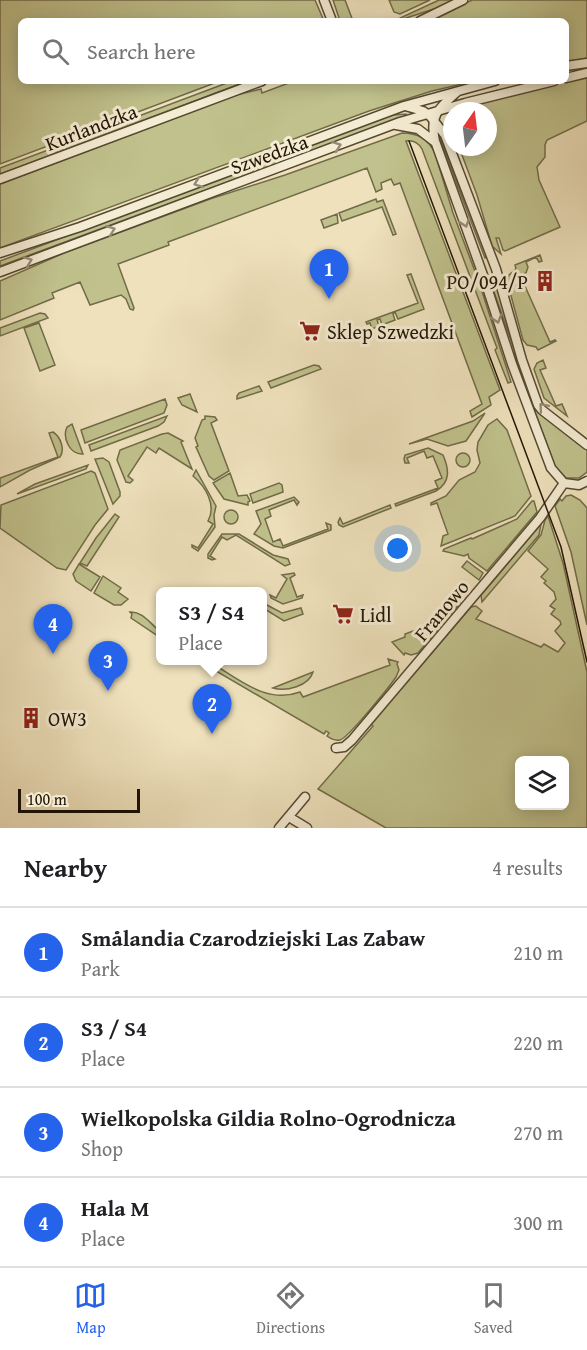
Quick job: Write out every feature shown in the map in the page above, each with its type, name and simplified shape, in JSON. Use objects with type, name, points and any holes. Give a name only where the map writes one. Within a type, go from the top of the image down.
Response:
[{"type":"street","points":[[324,0],[331,18]]},
{"type":"street","points":[[426,18],[463,0]]},
{"type":"street","points":[[569,66],[587,63]]},
{"type":"street","points":[[569,77],[587,73]]},
{"type":"street","name":"Kurlandzka","points":[[0,179],[254,84]]},
{"type":"street","name":"Szwedzka","points":[[0,253],[80,227],[404,106],[483,84]]},
{"type":"street","name":"Szwedzka","points":[[469,102],[542,84]]},
{"type":"street","points":[[460,90],[433,114],[433,134],[512,364],[551,468],[564,483],[579,485],[587,481]]},
{"type":"street","points":[[404,106],[433,114],[445,135],[496,269],[522,360],[538,405],[587,445]]},
{"type":"street","name":"Szwedzka","points":[[0,272],[393,125],[443,111]]},
{"type":"street","points":[[393,125],[421,130],[432,139],[438,148]]},
{"type":"street","points":[[455,156],[457,166]]},
{"type":"street","name":"Franowo","points":[[336,748],[344,747],[352,740],[540,518],[564,483]]},
{"type":"street","points":[[279,828],[305,797]]},
{"type":"street","points":[[289,817],[307,828]]},
{"type":"green space","points":[[0,0],[315,0],[323,18],[18,18],[18,84],[212,84],[0,164]]},
{"type":"green space","points":[[333,0],[345,0],[352,18],[339,18]]},
{"type":"green space","points":[[389,0],[430,0],[400,14],[394,12]]},
{"type":"green space","points":[[439,0],[454,0],[437,8],[400,18]]},
{"type":"green space","points":[[472,0],[587,0],[587,58],[569,61],[569,18],[436,18]]},
{"type":"green space","points":[[587,76],[587,121],[547,140],[545,157],[537,167],[539,180],[560,227],[505,251],[499,238],[496,238],[501,254],[492,246],[462,156],[497,156],[497,102],[483,102],[555,84],[569,84],[569,80]]},
{"type":"green space","points":[[224,84],[240,84],[0,174],[0,168]]},
{"type":"green space","points":[[286,84],[462,84],[369,111],[0,248],[0,184],[236,95],[261,89],[262,93]]},
{"type":"green space","points":[[406,114],[0,266],[0,261],[361,126],[393,115]]},
{"type":"green space","points":[[402,133],[422,138],[435,153],[453,213],[479,282],[511,382],[508,383],[495,350],[497,348],[422,149],[415,142],[406,141],[500,390],[489,397],[491,405],[472,417],[470,411],[482,404],[400,183],[394,185],[391,179],[381,183],[382,189],[376,192],[367,168],[168,242],[169,245],[118,264],[133,310],[121,295],[90,305],[80,282],[52,293],[54,298],[0,320],[0,281],[64,253],[210,199]]},
{"type":"green space","points":[[446,156],[487,256],[485,258]]},
{"type":"green space","points":[[376,199],[377,202],[383,200],[396,234],[393,235],[382,207],[342,221],[339,213]]},
{"type":"green space","points":[[337,214],[338,223],[324,228],[321,220]]},
{"type":"green space","points":[[540,255],[542,261],[539,262],[536,257],[526,262],[528,267],[526,273],[520,275],[550,342],[556,341],[538,350],[536,347],[527,345],[523,340],[507,281],[509,275],[516,269],[515,265]]},
{"type":"green space","points":[[411,274],[424,309],[398,319],[395,312],[393,314],[395,320],[382,325],[380,319],[377,320],[379,326],[372,329],[370,323],[366,322],[418,303],[407,275]]},
{"type":"green space","points":[[495,278],[514,349],[493,289]]},
{"type":"green space","points":[[40,313],[45,314],[48,318],[0,336],[0,328]]},
{"type":"green space","points":[[39,323],[55,365],[40,371],[24,328]]},
{"type":"green space","points":[[543,360],[546,368],[540,370],[556,406],[562,404],[567,416],[544,398],[534,369],[537,363]]},
{"type":"green space","points":[[314,365],[321,369],[271,388],[268,382]]},
{"type":"green space","points":[[526,382],[535,405],[587,450],[587,472],[579,478],[566,478],[556,469],[524,383]]},
{"type":"green space","points":[[259,386],[262,391],[237,399],[239,393]]},
{"type":"green space","points":[[190,394],[197,412],[182,405],[178,398]]},
{"type":"green space","points":[[165,399],[167,405],[164,413],[85,443],[81,430]]},
{"type":"green space","points":[[485,413],[466,441],[448,446],[427,439],[409,444],[473,421]]},
{"type":"green space","points":[[167,416],[158,426],[91,451],[89,445]]},
{"type":"green space","points":[[205,416],[215,417],[217,420],[211,423],[229,471],[214,480],[209,476],[196,447],[198,446],[195,438]]},
{"type":"green space","points":[[497,419],[507,430],[531,496],[515,516],[441,546],[443,536],[448,534],[437,503],[431,505],[431,503],[446,496],[459,480],[475,472],[480,463],[478,442],[488,425]]},
{"type":"green space","points":[[72,424],[83,454],[74,452],[66,441],[67,427]]},
{"type":"green space","points":[[53,432],[61,444],[60,457],[0,487],[0,478],[58,457],[49,433]]},
{"type":"green space","points":[[168,433],[183,441],[181,442],[192,469],[159,448],[156,453],[147,447],[128,476],[133,480],[130,483],[126,482],[117,460],[120,450]]},
{"type":"green space","points":[[428,448],[443,455],[447,465],[444,484],[436,491],[396,506],[395,504],[438,488],[435,481],[442,478],[433,456],[427,458],[424,451],[407,458],[409,463],[405,463],[404,459],[405,455]]},
{"type":"green space","points":[[460,453],[466,453],[470,460],[466,467],[460,467],[456,463],[456,457]]},
{"type":"green space","points":[[103,458],[109,462],[120,492],[120,496],[113,504],[95,459]]},
{"type":"green space","points":[[88,465],[86,469],[17,494],[35,484]]},
{"type":"green space","points":[[196,470],[216,506],[215,527],[198,551],[192,545],[198,548],[213,524],[208,521],[211,509],[208,496],[193,476]]},
{"type":"green space","points":[[91,471],[95,473],[108,509],[66,570],[57,568],[0,528],[1,505]]},
{"type":"green space","points":[[230,473],[238,496],[247,495],[250,501],[248,505],[224,499],[213,483]]},
{"type":"green space","points":[[279,483],[282,485],[283,492],[253,503],[250,494]]},
{"type":"green space","points":[[571,495],[587,508],[587,625],[571,552],[555,506],[560,499],[562,501],[566,496]]},
{"type":"green space","points":[[294,497],[299,502],[297,505],[294,500],[269,510],[271,516],[265,519],[273,542],[280,539],[283,546],[328,529],[326,523],[331,525],[331,530],[283,548],[274,546],[254,534],[261,524],[256,511]]},
{"type":"green space","points":[[534,501],[537,512],[487,571],[469,558],[468,554],[464,556],[443,551],[517,519]]},
{"type":"green space","points":[[390,505],[391,508],[343,527],[339,525],[340,518],[343,524]]},
{"type":"green space","points":[[228,510],[234,510],[238,517],[234,524],[228,524],[224,520],[224,514]]},
{"type":"green space","points":[[115,514],[119,517],[87,566],[80,563],[96,538]]},
{"type":"green space","points":[[548,516],[563,563],[587,672],[587,828],[386,828],[318,789],[471,607],[476,606],[482,611],[476,619],[541,647],[544,644],[558,652],[565,643],[555,631],[561,624],[560,621],[551,614],[555,609],[550,606],[556,599],[554,592],[541,577],[548,569],[528,551],[541,535]]},
{"type":"green space","points":[[541,524],[539,535],[482,602],[481,595]]},
{"type":"green space","points":[[222,534],[239,534],[273,555],[288,559],[290,564],[285,566],[236,535],[227,540],[222,537],[210,556],[215,559],[212,560],[208,558],[208,554]]},
{"type":"green space","points":[[467,561],[483,573],[479,580],[462,567]]},
{"type":"green space","points":[[79,564],[100,577],[91,591],[76,581],[73,574]]},
{"type":"green space","points":[[294,573],[295,575],[290,578],[297,597],[303,595],[302,598],[283,604],[271,598],[270,595],[276,598],[287,579],[282,575]]},
{"type":"green space","points":[[103,576],[121,588],[118,592],[128,599],[121,605],[114,605],[94,593]]},
{"type":"green space","points":[[456,599],[460,603],[418,653],[411,655],[405,653],[404,655],[392,642],[405,637],[405,634],[432,624],[450,602],[453,603]]},
{"type":"green space","points":[[267,605],[282,613],[301,608],[303,614],[284,621],[267,610]]},
{"type":"green space","points":[[130,612],[135,612],[147,619],[156,627],[156,635],[131,618]]},
{"type":"green space","points":[[388,659],[398,662],[399,670],[396,677],[360,722],[340,740],[335,740],[327,736],[329,733],[326,731],[324,734],[206,665],[215,665],[263,692],[287,695],[300,692],[303,697],[390,665]]},
{"type":"green space","points":[[313,672],[307,681],[296,687],[273,688]]},
{"type":"tram line","points":[[409,141],[561,547],[587,662]]},
{"type":"place","name":"PO/094/P","points":[[545,281]]},
{"type":"place","name":"Smålandia Czarodziejski Las Zabaw","points":[[329,299]]},
{"type":"place","name":"Sklep Szwedzki","points":[[310,331]]},
{"type":"place","name":"Lidl","points":[[343,614]]},
{"type":"place","name":"Hala M","points":[[53,654]]},
{"type":"place","name":"Wielkopolska Gildia Rolno-Ogrodnicza","points":[[108,691]]},
{"type":"place","name":"OW3","points":[[31,718]]},
{"type":"place","name":"S3 / S4","points":[[212,734]]}]
